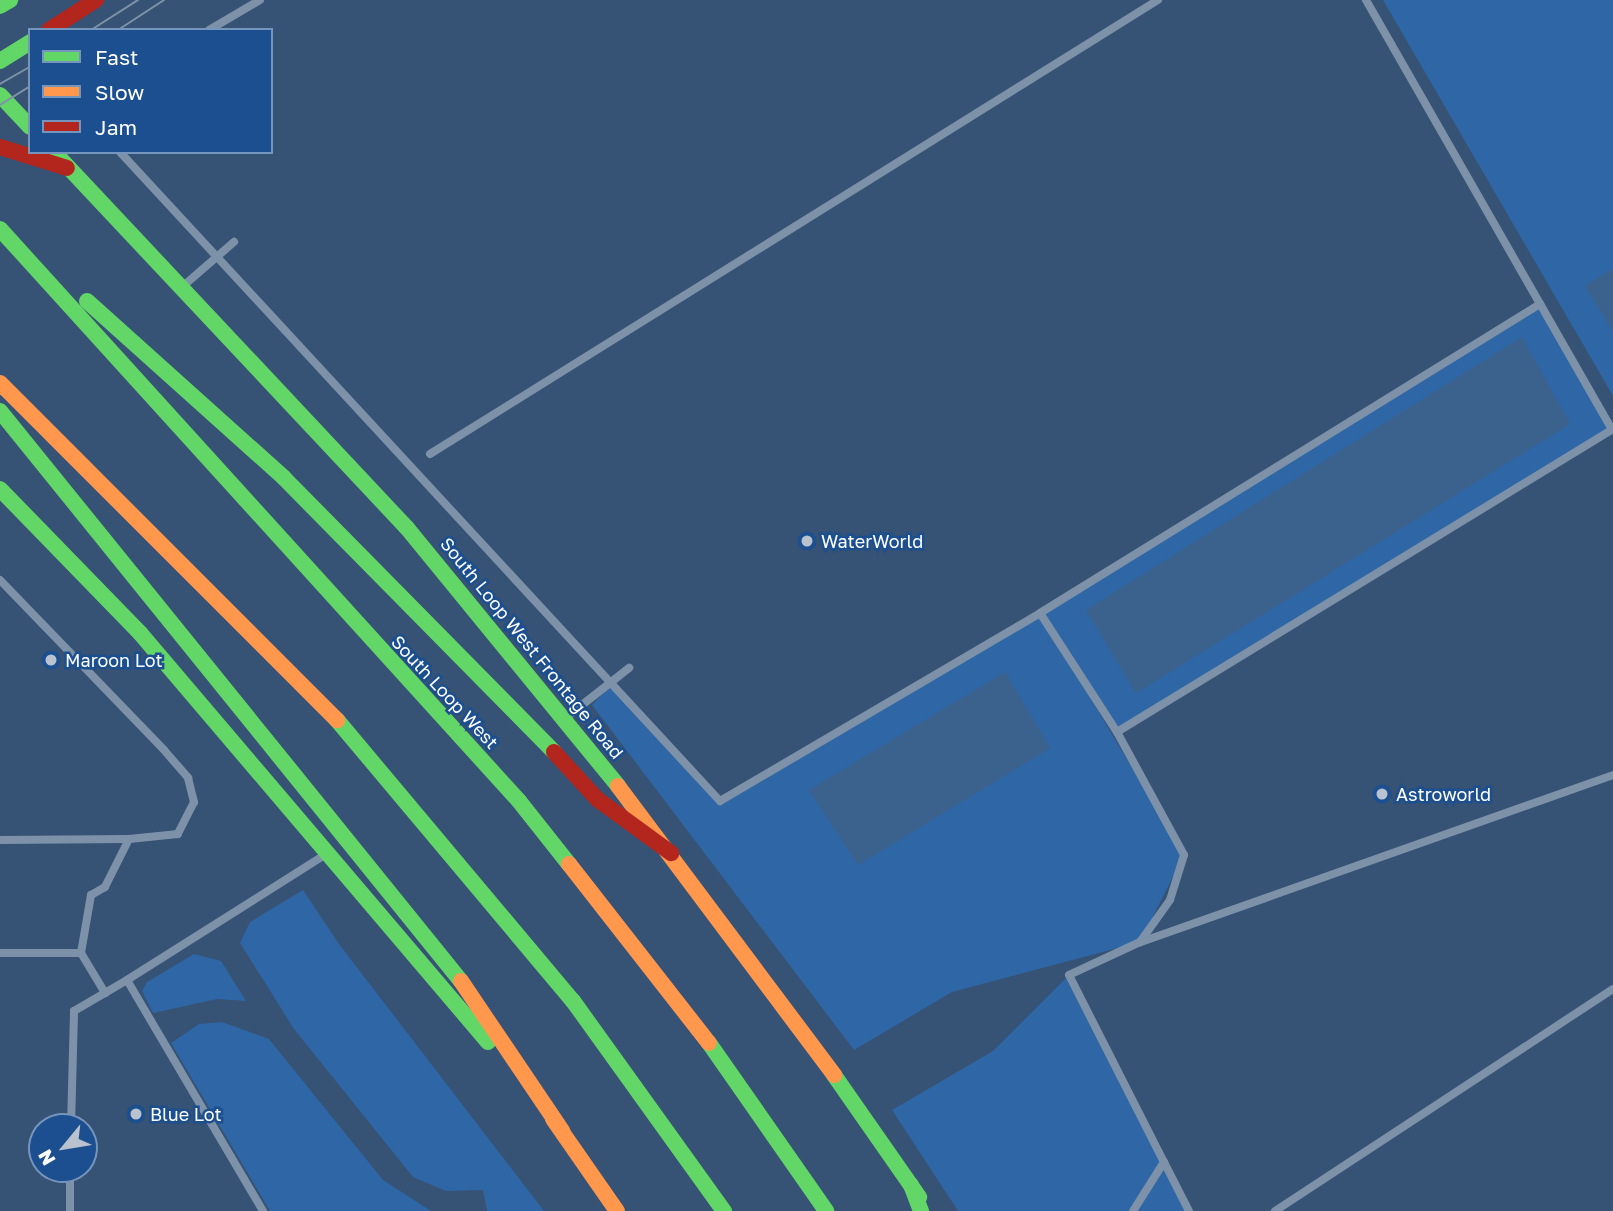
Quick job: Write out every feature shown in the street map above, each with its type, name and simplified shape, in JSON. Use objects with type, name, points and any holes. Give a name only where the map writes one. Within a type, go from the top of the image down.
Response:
[{"type":"main road","points":[[0,6],[10,0]]},
{"type":"main road","points":[[52,28],[96,0]]},
{"type":"main road","points":[[0,61],[28,43]]},
{"type":"main road","points":[[0,95],[28,125]]},
{"type":"main road","points":[[0,147],[70,169]]},
{"type":"main road","name":"South Loop West Frontage Road","points":[[56,154],[407,528],[566,718],[671,853],[928,1211]]},
{"type":"main road","points":[[0,223],[284,478],[468,658],[597,799],[671,853]]},
{"type":"main road","name":"South Loop West","points":[[0,229],[519,801],[709,1043],[826,1211]]},
{"type":"main road","points":[[0,383],[352,735],[573,1001],[724,1211]]},
{"type":"main road","points":[[0,411],[437,944],[617,1211]]},
{"type":"main road","points":[[0,489],[140,633],[330,851],[562,1131]]},
{"type":"main road","points":[[911,1185],[921,1211]]},
{"type":"lane","points":[[212,28],[260,0]]},
{"type":"lane","points":[[430,453],[1158,0]]},
{"type":"lane","points":[[1117,732],[1612,430],[1366,0]]},
{"type":"lane","points":[[122,154],[613,683],[719,801],[1040,613],[1540,304]]},
{"type":"lane","points":[[182,287],[214,255],[234,242]]},
{"type":"lane","points":[[0,580],[188,778],[194,802],[178,834],[129,839],[0,841]]},
{"type":"lane","points":[[1040,613],[1117,732],[1184,855],[1170,900],[1140,942]]},
{"type":"lane","points":[[566,718],[629,668]]},
{"type":"lane","points":[[1189,1211],[1069,975],[1140,942],[1613,775]]},
{"type":"lane","points":[[105,993],[81,953],[91,895],[105,887],[129,839]]},
{"type":"lane","points":[[71,1113],[74,1011],[330,851]]},
{"type":"lane","points":[[0,953],[81,953]]},
{"type":"lane","points":[[127,980],[263,1211]]},
{"type":"lane","points":[[1275,1211],[1613,989]]},
{"type":"lane","points":[[1133,1211],[1164,1162]]},
{"type":"lane","points":[[70,1211],[71,1183]]},
{"type":"shaded area","points":[[1383,0],[1613,0],[1613,396]]},
{"type":"shaded area","points":[[1613,269],[1613,332],[1585,286]]},
{"type":"shaded area","points":[[1540,304],[1612,430],[1117,732],[1054,637],[1184,855],[1140,942],[952,992],[854,1050],[592,705],[613,683],[719,800],[1040,613]]},
{"type":"shaded area","points":[[1522,337],[1570,424],[1136,693],[1086,610]]},
{"type":"shaded area","points":[[1005,672],[1050,748],[858,865],[809,790]]},
{"type":"shaded area","points":[[303,890],[339,944],[544,1211],[487,1211],[483,1190],[446,1191],[413,1177],[294,1029],[240,943],[250,922]]},
{"type":"shaded area","points":[[194,954],[221,961],[246,1001],[217,999],[153,1013],[142,991],[147,982]]},
{"type":"shaded area","points":[[1069,975],[1189,1211],[958,1211],[892,1110],[993,1051]]},
{"type":"shaded area","points":[[222,1022],[269,1039],[383,1180],[431,1211],[270,1211],[171,1043],[199,1024]]},
{"type":"tram line","points":[[94,28],[138,0]]},
{"type":"tram line","points":[[121,28],[164,0]]},
{"type":"tram line","points":[[0,84],[28,68]]},
{"type":"tram line","points":[[0,105],[28,87]]},
{"type":"traffic: fast","points":[[0,6],[10,0]]},
{"type":"traffic: fast","points":[[0,61],[28,43]]},
{"type":"traffic: fast","points":[[0,95],[28,125]]},
{"type":"traffic: fast","points":[[56,154],[407,528],[618,786]]},
{"type":"traffic: fast","points":[[0,229],[519,801],[569,864]]},
{"type":"traffic: fast","points":[[87,301],[284,478],[554,752]]},
{"type":"traffic: fast","points":[[0,411],[461,981]]},
{"type":"traffic: fast","points":[[0,489],[140,633],[488,1042]]},
{"type":"traffic: fast","points":[[337,720],[573,1001],[724,1211]]},
{"type":"traffic: fast","points":[[709,1043],[826,1211]]},
{"type":"traffic: fast","points":[[834,1075],[919,1197]]},
{"type":"traffic: fast","points":[[911,1185],[921,1211]]},
{"type":"traffic: slow","points":[[0,383],[337,720]]},
{"type":"traffic: slow","points":[[618,786],[834,1075]]},
{"type":"traffic: slow","points":[[569,864],[709,1043]]},
{"type":"traffic: slow","points":[[461,981],[562,1131]]},
{"type":"traffic: slow","points":[[553,1119],[617,1211]]},
{"type":"traffic: jam","points":[[52,28],[96,0]]},
{"type":"traffic: jam","points":[[0,147],[67,168]]},
{"type":"traffic: jam","points":[[554,752],[597,799],[671,853]]},
{"type":"place","name":"WaterWorld","points":[[807,541]]},
{"type":"place","name":"Maroon Lot","points":[[51,660]]},
{"type":"place","name":"Astroworld","points":[[1382,794]]},
{"type":"place","name":"Blue Lot","points":[[136,1114]]}]
